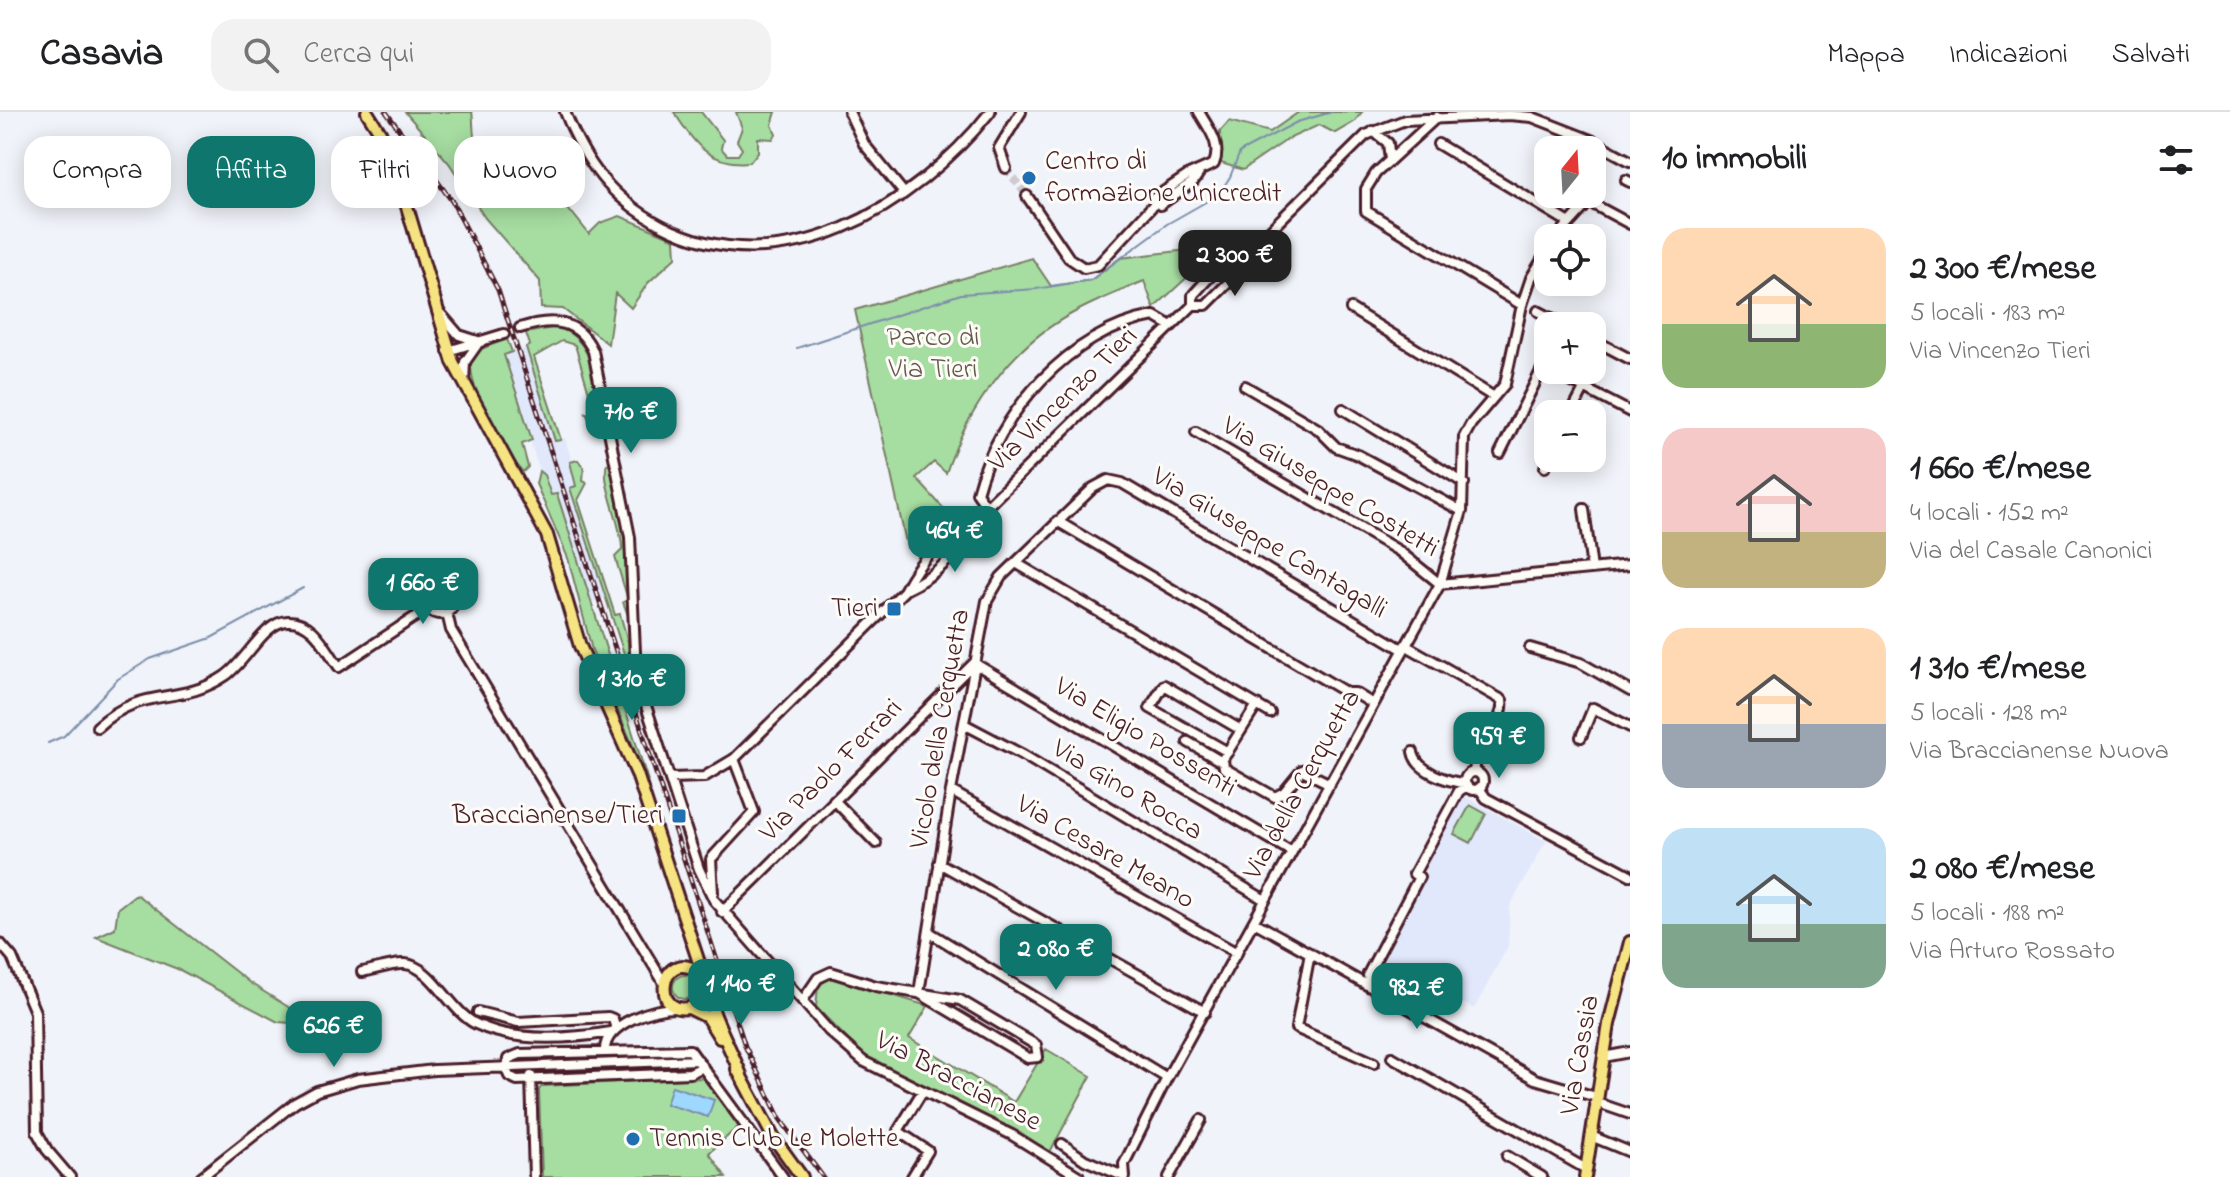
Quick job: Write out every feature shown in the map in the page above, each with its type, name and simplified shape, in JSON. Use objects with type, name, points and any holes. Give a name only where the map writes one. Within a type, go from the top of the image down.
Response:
[{"type":"main road","points":[[367,112],[381,134],[400,183],[448,351],[464,388],[547,535],[580,646],[637,774],[700,973],[741,1075]]},
{"type":"main road","points":[[690,941],[688,955],[664,987],[671,1004],[714,1025],[773,1137],[802,1177]]},
{"type":"main road","name":"Via Cassia","points":[[1586,1173],[1604,1057],[1630,942]]},
{"type":"main road","points":[[677,968],[693,968],[700,973]]},
{"type":"main road","points":[[684,1008],[701,1002],[706,990]]},
{"type":"street","points":[[565,112],[588,163],[608,188],[657,222],[710,244],[746,249],[791,245],[858,221],[903,192],[956,150],[990,112]]},
{"type":"street","points":[[849,112],[864,144],[903,192]]},
{"type":"street","points":[[1006,168],[999,148],[1021,112]]},
{"type":"street","points":[[1027,196],[1069,258],[1084,268],[1098,265],[1157,201],[1154,198],[1187,176],[1214,164],[1218,155],[1215,140],[1199,112]]},
{"type":"street","points":[[1438,117],[1376,173],[1366,189],[1366,211],[1522,305]]},
{"type":"street","points":[[1244,256],[1241,270],[1207,303],[1193,305],[1196,292],[1229,259],[1244,256],[1373,131],[1405,120],[1532,117],[1591,140],[1630,161]]},
{"type":"street","points":[[1373,131],[1388,143],[1390,160]]},
{"type":"street","points":[[1438,144],[1568,222],[1589,202],[1630,224]]},
{"type":"street","points":[[1229,259],[1241,270]]},
{"type":"street","name":"Via della Cerquetta","points":[[1124,1177],[1124,1164],[1167,1078],[1440,584],[1462,511],[1464,437],[1507,378],[1522,305],[1534,273]]},
{"type":"street","points":[[1196,292],[1207,303]]},
{"type":"street","name":"Via Vincenzo Tieri","points":[[670,778],[704,777],[734,759],[904,591],[919,565],[950,534],[967,526],[1193,305]]},
{"type":"street","points":[[437,308],[459,335],[481,342]]},
{"type":"street","points":[[1351,309],[1494,397]]},
{"type":"street","points":[[986,506],[977,493],[986,464],[1003,430],[1031,391],[1081,349],[1112,332],[1154,316],[1171,326]]},
{"type":"street","name":"Via Braccianese","points":[[520,328],[544,321],[564,323],[582,334],[593,351],[630,537],[635,667],[699,869],[714,900],[829,1031],[863,1061],[1012,1135],[1077,1176]]},
{"type":"street","points":[[448,351],[504,334]]},
{"type":"street","points":[[464,388],[467,356],[481,342]]},
{"type":"street","points":[[1606,346],[1630,359]]},
{"type":"street","points":[[1500,453],[1534,384]]},
{"type":"street","points":[[1575,384],[1630,412]]},
{"type":"street","points":[[1245,386],[1316,427],[1336,447],[1354,453],[1462,511]]},
{"type":"street","points":[[1578,400],[1584,389]]},
{"type":"street","points":[[1343,409],[1464,483]]},
{"type":"street","name":"Via Giuseppe Costetti","points":[[1196,432],[1399,551],[1440,584]]},
{"type":"street","name":"Vicolo della Cerquetta","points":[[919,993],[951,791],[989,596],[1057,521],[1093,488],[1112,480]]},
{"type":"street","name":"Via Giuseppe Cantagalli","points":[[1112,480],[1502,700],[1502,709],[1479,752],[1474,772]]},
{"type":"street","points":[[1584,509],[1592,569]]},
{"type":"street","points":[[1057,521],[1347,693],[1355,693],[1373,704]]},
{"type":"street","name":"Via Vincenzo Tieri","points":[[904,591],[928,578],[960,547],[967,526]]},
{"type":"street","points":[[950,534],[957,539],[960,547]]},
{"type":"street","points":[[1016,563],[1270,713]]},
{"type":"street","points":[[919,565],[928,578]]},
{"type":"street","points":[[1440,584],[1630,565]]},
{"type":"street","points":[[443,584],[452,590],[455,600],[447,613],[439,615],[427,609],[424,599],[428,589],[443,584]]},
{"type":"street","points":[[97,727],[119,709],[136,701],[190,692],[221,679],[243,661],[267,629],[277,623],[295,621],[308,627],[339,667],[427,609]]},
{"type":"street","points":[[447,613],[451,630],[664,987],[652,1011]]},
{"type":"street","points":[[1530,648],[1581,663],[1630,691]]},
{"type":"street","name":"Via Paolo Ferrari","points":[[722,912],[974,663]]},
{"type":"street","name":"Via Eligio Possenti","points":[[974,663],[1292,852]]},
{"type":"street","points":[[1228,752],[1150,708],[1164,685],[1241,730]]},
{"type":"street","points":[[1222,762],[1257,705]]},
{"type":"street","points":[[1581,737],[1593,708],[1630,727]]},
{"type":"street","name":"Via Gino Rocca","points":[[964,724],[1023,755],[1265,900]]},
{"type":"street","points":[[1188,742],[1272,797],[1282,794],[1302,770],[1330,784]]},
{"type":"street","points":[[1413,752],[1418,764],[1450,781],[1479,788],[1486,798],[1630,875]]},
{"type":"street","points":[[714,900],[711,859],[754,812],[734,759]]},
{"type":"street","points":[[1369,986],[1368,974],[1419,877],[1414,874],[1459,791],[1466,785],[1466,776],[1474,772],[1483,778],[1479,788]]},
{"type":"street","name":"Via Cesare Meano","points":[[951,791],[1237,953]]},
{"type":"street","points":[[834,800],[876,843]]},
{"type":"street","points":[[939,863],[1205,1012]]},
{"type":"street","points":[[1254,922],[1535,1079],[1630,1114]]},
{"type":"street","points":[[929,932],[1167,1078]]},
{"type":"street","points":[[0,943],[12,957],[35,1012],[37,1132],[47,1150],[70,1177]]},
{"type":"street","points":[[1310,953],[1296,1028],[1374,1063]]},
{"type":"street","points":[[649,959],[677,968]]},
{"type":"street","points":[[362,972],[405,964],[412,966],[430,977],[462,1016],[502,1033],[571,1037],[614,1030],[652,1011],[684,1008]]},
{"type":"street","points":[[803,1000],[818,978],[829,972],[968,1003],[1036,1045],[1038,1057],[1028,1058],[919,993]]},
{"type":"street","points":[[478,1012],[518,1022],[608,1017],[613,1019],[614,1030],[605,1040],[605,1052]]},
{"type":"street","points":[[678,1050],[685,1074]]},
{"type":"street","points":[[711,1078],[685,1074],[514,1080],[506,1069],[508,1059],[520,1054],[690,1050],[711,1078],[783,1177]]},
{"type":"street","points":[[1604,1057],[1630,1052]]},
{"type":"street","points":[[1392,1057],[1586,1173]]},
{"type":"street","points":[[201,1177],[295,1103],[317,1091],[390,1073],[679,1061],[700,1063]]},
{"type":"street","points":[[685,1074],[700,1063]]},
{"type":"street","points":[[531,1068],[534,1177]]},
{"type":"street","points":[[912,1177],[928,1151],[898,1131],[922,1092]]},
{"type":"street","points":[[1169,1177],[1201,1120]]},
{"type":"street","points":[[1591,1136],[1630,1152]]},
{"type":"street","points":[[1062,1144],[1085,1160],[1124,1177]]},
{"type":"street","points":[[1507,1156],[1542,1177]]},
{"type":"shaded area","points":[[530,346],[560,439],[565,438],[576,486],[570,489],[606,597],[591,602],[557,494],[551,495],[544,475],[540,473],[504,354]]},
{"type":"shaded area","points":[[1462,795],[1546,841],[1510,906],[1508,946],[1474,1009],[1425,982],[1416,999],[1372,981],[1374,970],[1426,870],[1423,867]]},
{"type":"green space","points":[[405,112],[472,112],[475,136],[454,136],[454,171],[438,150],[438,136],[426,136]]},
{"type":"green space","points":[[674,112],[701,112],[723,140],[721,148],[727,155],[738,155],[742,149],[737,141],[742,128],[736,112],[776,112],[772,125],[776,134],[773,139],[758,138],[758,152],[750,162],[724,160],[696,143]]},
{"type":"green space","points":[[1299,112],[1362,112],[1354,122],[1335,133],[1319,125],[1288,139],[1243,170],[1221,163],[1220,131],[1229,121],[1270,132]]},
{"type":"green space","points":[[478,208],[565,208],[589,234],[600,223],[620,216],[675,239],[676,257],[648,283],[631,308],[615,293],[608,344],[563,309],[541,308],[540,281]]},
{"type":"green space","name":"Parco di Via Tieri","points":[[1221,246],[1154,308],[1144,281],[1052,325],[1012,360],[980,402],[946,473],[934,462],[916,478],[945,510],[907,547],[855,310],[1032,258],[1051,286],[1091,280],[1120,258]]},
{"type":"green space","points":[[557,327],[579,341],[586,352],[595,377],[601,417],[590,422],[586,413],[592,415],[596,405],[592,403],[575,345],[562,341],[534,357],[561,440],[555,441],[526,347],[530,345],[526,333]]},
{"type":"green space","points":[[507,339],[512,352],[504,355],[532,440],[522,444],[528,467],[523,472],[486,414],[471,364],[473,352]]},
{"type":"green space","points":[[578,460],[584,468],[583,481],[587,483],[578,500],[615,615],[620,614],[628,642],[629,669],[570,488],[576,486],[570,462]]},
{"type":"green space","points":[[607,464],[612,466],[627,536],[630,621],[623,602],[628,600],[615,557],[622,550],[607,481]]},
{"type":"green space","points":[[539,471],[544,475],[551,495],[557,494],[648,781],[592,650],[568,558],[536,484]]},
{"type":"green space","points":[[1470,805],[1486,814],[1471,843],[1454,834]]},
{"type":"green space","points":[[136,894],[250,983],[317,1025],[278,1022],[180,970],[96,937],[115,928],[118,908]]},
{"type":"green space","points":[[685,975],[693,979],[697,987],[693,995],[685,999],[677,995],[673,987],[677,979]]},
{"type":"green space","points":[[832,977],[928,1006],[909,1038],[1014,1102],[1046,1049],[1091,1076],[1050,1152],[1024,1135],[868,1060],[816,1007],[818,986]]},
{"type":"green space","name":"Tennis Club Le Molette","points":[[702,1078],[711,1085],[740,1125],[709,1153],[726,1177],[542,1177],[539,1090],[542,1086]]},
{"type":"water","points":[[672,1086],[714,1100],[708,1117],[666,1104]]},
{"type":"waterway","points":[[797,348],[961,294],[1036,289],[1091,280],[1167,224],[1218,195],[1230,177],[1240,152],[1297,122],[1332,112]]},
{"type":"waterway","points":[[48,743],[64,736],[118,679],[150,659],[211,638],[303,588]]},
{"type":"tunnel","points":[[1006,168],[1027,196]]},
{"type":"tunnel","points":[[504,334],[520,328]]},
{"type":"railway","points":[[386,112],[452,201],[498,290],[745,1046],[780,1119],[823,1177]]},
{"type":"place","name":"Centro di formazione Unicredit","points":[[1029,178]]},
{"type":"place","name":"Tieri","points":[[894,609]]},
{"type":"place","name":"Braccianense/Tieri","points":[[679,816]]},
{"type":"place","name":"Tennis Club Le Molette","points":[[633,1139]]}]
